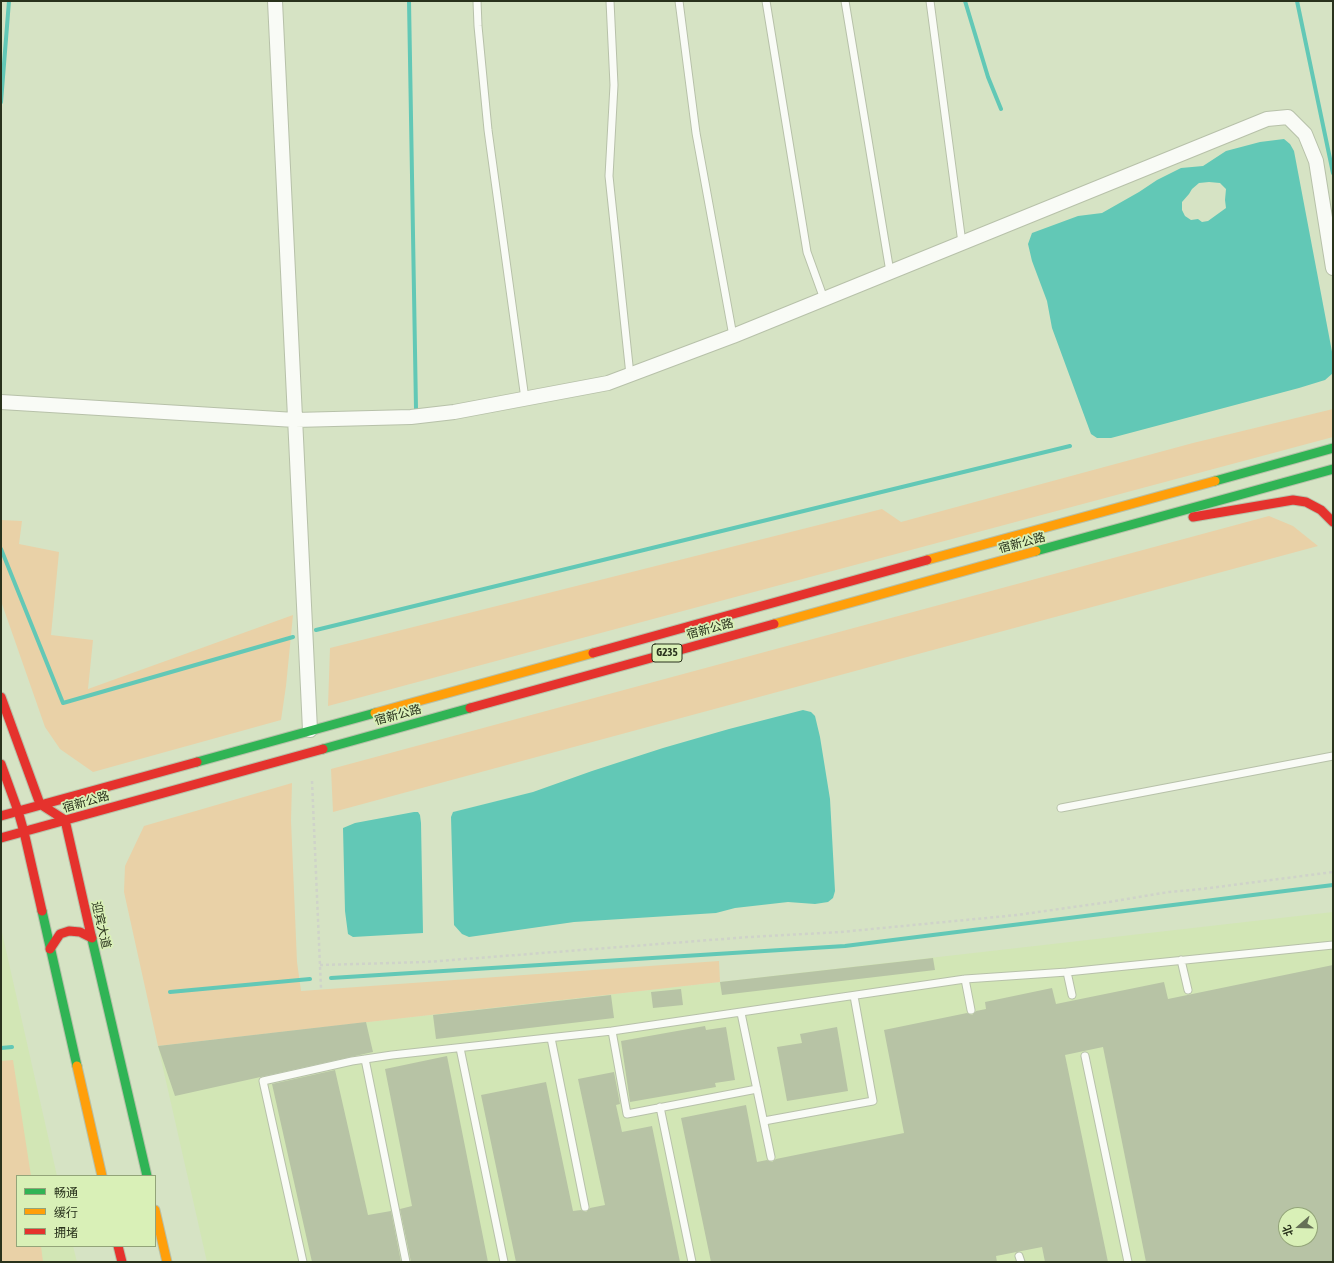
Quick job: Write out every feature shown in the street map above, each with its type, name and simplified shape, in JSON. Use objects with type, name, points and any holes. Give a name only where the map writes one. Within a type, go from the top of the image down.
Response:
[{"type":"main road","name":"宿新公路","points":[[1,816],[1333,448]]},
{"type":"main road","name":"宿新公路","points":[[1,838],[1333,469]]},
{"type":"main road","points":[[1074,541],[1208,514],[1293,500],[1306,502],[1321,510],[1333,522]]},
{"type":"main road","points":[[1,697],[40,804],[65,820]]},
{"type":"main road","points":[[1,764],[24,832],[102,1175]]},
{"type":"main road","name":"迎宾大道","points":[[65,820],[147,1175]]},
{"type":"main road","points":[[50,949],[60,934],[69,931],[80,932],[92,938]]},
{"type":"main road","points":[[156,1214],[167,1262]]},
{"type":"main road","points":[[118,1247],[122,1262]]},
{"type":"street","points":[[275,1],[310,730]]},
{"type":"street","points":[[1,402],[296,420],[411,417],[454,412],[608,383],[733,336],[1267,119],[1288,117],[1305,134],[1316,161],[1333,268]]},
{"type":"lane","points":[[477,1],[488,130],[525,399]]},
{"type":"lane","points":[[610,1],[614,85],[609,176],[630,375]]},
{"type":"lane","points":[[679,1],[696,133],[733,336]]},
{"type":"lane","points":[[766,1],[807,252],[824,299]]},
{"type":"lane","points":[[845,1],[890,272]]},
{"type":"lane","points":[[930,1],[962,243]]},
{"type":"lane","points":[[1061,808],[1333,756]]},
{"type":"lane","points":[[303,1262],[263,1081],[365,1059],[612,1032],[965,979],[1067,972],[1333,945]]},
{"type":"lane","points":[[1182,960],[1188,990]]},
{"type":"lane","points":[[1067,972],[1072,995]]},
{"type":"lane","points":[[965,979],[971,1010]]},
{"type":"lane","points":[[764,1121],[873,1101],[854,996]]},
{"type":"lane","points":[[741,1012],[771,1157]]},
{"type":"lane","points":[[612,1032],[627,1114],[757,1088]]},
{"type":"lane","points":[[551,1038],[585,1207]]},
{"type":"lane","points":[[460,1048],[504,1262]]},
{"type":"lane","points":[[1085,1056],[1128,1262]]},
{"type":"lane","points":[[365,1059],[406,1262]]},
{"type":"lane","points":[[660,1107],[692,1262]]},
{"type":"path","points":[[312,781],[321,989]]},
{"type":"path","points":[[320,965],[426,962],[742,937],[864,930],[1017,915],[1169,892],[1333,872]]},
{"type":"shaded area","points":[[1333,409],[1333,437],[328,706],[330,648],[882,509],[901,522],[1193,443]]},
{"type":"shaded area","points":[[1269,516],[1293,526],[1318,546],[333,812],[331,769]]},
{"type":"shaded area","points":[[1,520],[22,521],[19,544],[59,552],[51,635],[93,640],[88,689],[293,615],[281,720],[93,772],[60,749],[45,727],[1,601]]},
{"type":"shaded area","points":[[292,783],[291,821],[297,962],[301,991],[719,961],[720,982],[158,1046],[124,892],[125,866],[144,826]]},
{"type":"shaded area","points":[[1333,912],[1333,1262],[207,1262],[158,1046]]},
{"type":"shaded area","points":[[1,928],[57,1175],[16,1175],[16,1247],[73,1247],[77,1262],[1,1262]]},
{"type":"shaded area","points":[[13,1060],[31,1175],[16,1175],[16,1247],[41,1247],[43,1262],[1,1262],[1,1061]]},
{"type":"water","points":[[1284,139],[1290,144],[1294,151],[1333,357],[1333,373],[1325,380],[1299,388],[1111,438],[1097,438],[1091,434],[1052,328],[1047,301],[1032,261],[1028,244],[1032,233],[1078,216],[1102,213],[1157,180],[1181,168],[1203,166],[1226,151],[1260,142]],"holes":[[[1199,183],[1220,183],[1226,189],[1226,208],[1208,221],[1202,222],[1198,219],[1191,220],[1185,216],[1182,210],[1182,202],[1192,189]]]},
{"type":"water","points":[[803,710],[811,712],[815,716],[830,799],[835,891],[833,898],[828,902],[815,904],[788,902],[735,908],[716,913],[574,922],[469,937],[462,934],[454,925],[451,817],[453,812],[533,792],[663,748]]},
{"type":"water","points":[[418,812],[420,815],[421,823],[423,933],[353,937],[348,934],[345,911],[343,828],[355,823]]},
{"type":"building","points":[[933,958],[935,970],[722,995],[720,982]]},
{"type":"building","points":[[1333,965],[1333,1262],[1146,1262],[1103,1047],[1065,1055],[1108,1262],[1045,1262],[1042,1247],[996,1256],[997,1262],[711,1262],[681,1118],[746,1105],[757,1162],[767,1160],[772,1162],[776,1159],[904,1133],[884,1030],[967,1013],[972,1015],[976,1011],[986,1009],[985,1002],[1052,988],[1056,1004],[1164,982],[1168,999]]},
{"type":"building","points":[[681,989],[683,1005],[653,1008],[651,992]]},
{"type":"building","points":[[611,995],[614,1018],[436,1039],[433,1015]]},
{"type":"building","points":[[366,1022],[373,1052],[175,1096],[158,1046]]},
{"type":"building","points":[[705,1026],[706,1030],[726,1027],[735,1080],[715,1083],[716,1087],[630,1102],[621,1041]]},
{"type":"building","points":[[837,1027],[848,1091],[787,1101],[777,1047],[802,1043],[800,1034]]},
{"type":"building","points":[[447,1056],[488,1262],[411,1262],[400,1209],[412,1206],[385,1069]]},
{"type":"building","points":[[335,1070],[368,1215],[391,1211],[401,1262],[312,1262],[272,1084]]},
{"type":"building","points":[[614,1072],[620,1104],[616,1105],[622,1132],[652,1126],[680,1262],[516,1262],[481,1095],[546,1082],[573,1211],[581,1210],[586,1212],[590,1208],[605,1205],[578,1079]]},
{"type":"waterway","points":[[1,102],[9,1]]},
{"type":"waterway","points":[[409,1],[416,409]]},
{"type":"waterway","points":[[965,1],[988,77],[1001,109]]},
{"type":"waterway","points":[[1297,1],[1333,173]]},
{"type":"waterway","points":[[316,630],[1070,446]]},
{"type":"waterway","points":[[1,549],[63,703],[293,637]]},
{"type":"waterway","points":[[331,978],[845,946],[1333,885]]},
{"type":"waterway","points":[[170,992],[310,979]]},
{"type":"waterway","points":[[1,1048],[12,1047]]},
{"type":"traffic: fast","points":[[1215,481],[1333,448]]},
{"type":"traffic: fast","points":[[1036,551],[1333,469]]},
{"type":"traffic: fast","points":[[323,749],[470,708]]},
{"type":"traffic: fast","points":[[197,762],[375,713]]},
{"type":"traffic: fast","points":[[42,911],[77,1066]]},
{"type":"traffic: fast","points":[[91,935],[147,1175]]},
{"type":"traffic: slow","points":[[927,560],[1215,481]]},
{"type":"traffic: slow","points":[[774,624],[1036,551]]},
{"type":"traffic: slow","points":[[375,713],[593,653]]},
{"type":"traffic: slow","points":[[77,1066],[102,1175]]},
{"type":"traffic: slow","points":[[156,1214],[167,1262]]},
{"type":"traffic: jam","points":[[1193,517],[1293,500],[1306,502],[1321,510],[1333,522]]},
{"type":"traffic: jam","points":[[593,653],[927,560]]},
{"type":"traffic: jam","points":[[470,708],[774,624]]},
{"type":"traffic: jam","points":[[1,697],[40,804],[65,820],[91,935]]},
{"type":"traffic: jam","points":[[1,838],[323,749]]},
{"type":"traffic: jam","points":[[1,816],[197,762]]},
{"type":"traffic: jam","points":[[1,764],[24,832],[42,911]]},
{"type":"traffic: jam","points":[[50,949],[60,934],[69,931],[80,932],[92,938]]},
{"type":"traffic: jam","points":[[118,1247],[122,1262]]}]
